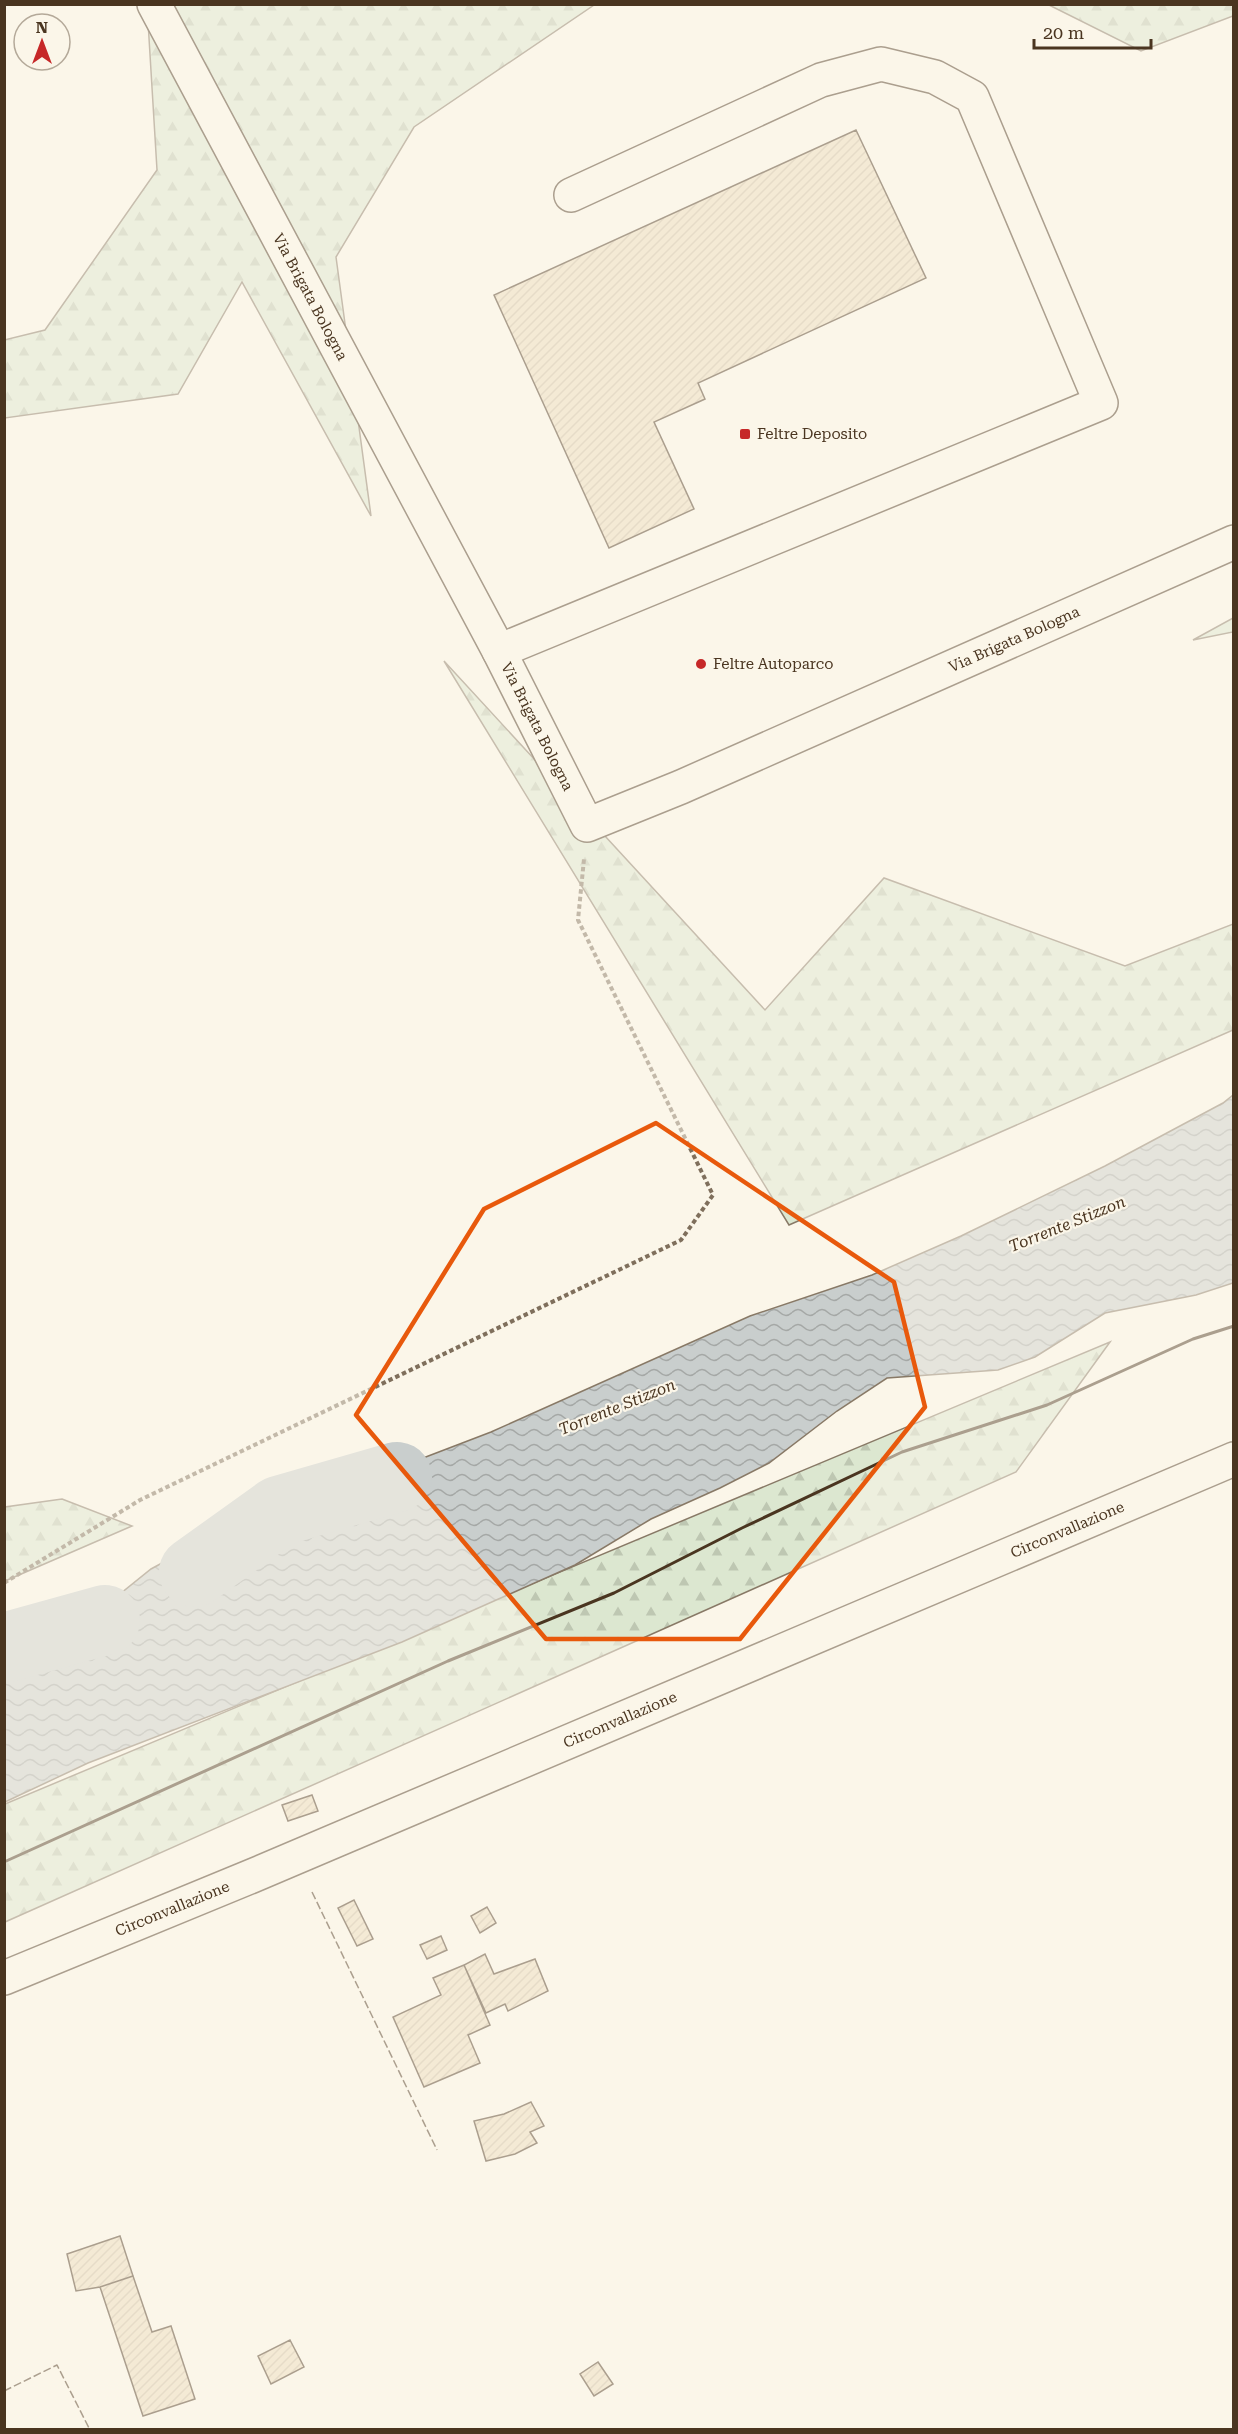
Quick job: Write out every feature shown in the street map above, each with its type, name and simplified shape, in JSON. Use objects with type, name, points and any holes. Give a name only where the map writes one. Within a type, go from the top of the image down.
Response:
[{"type":"main road","name":"Via Brigata Bologna","points":[[154,4],[499,651],[587,825],[681,787],[1233,542]]},
{"type":"main road","points":[[499,651],[1101,403],[972,97],[935,77],[880,64],[821,80],[571,195]]},
{"type":"main road","name":"Circonvallazione","points":[[4,1978],[252,1876],[1233,1459]]},
{"type":"path","points":[[4,1583],[140,1500],[681,1240],[713,1195],[578,920],[587,825]]},
{"type":"highlighted area","points":[[656,1123],[894,1282],[925,1407],[740,1639],[546,1639],[356,1415],[484,1209]]},
{"type":"green space","points":[[147,5],[594,5],[414,127],[336,257],[371,516],[242,282],[178,394],[5,418],[4,340],[45,330],[157,170]]},
{"type":"green space","points":[[1049,5],[1233,5],[1233,16],[1141,51]]},
{"type":"green space","points":[[1233,618],[1233,632],[1193,640]]},
{"type":"green space","points":[[444,661],[765,1010],[884,878],[1125,966],[1233,924],[1233,1030],[789,1225]]},
{"type":"green space","points":[[1110,1342],[1016,1472],[5,1922],[5,1804]]},
{"type":"green space","points":[[62,1499],[132,1526],[5,1581],[5,1507]]},
{"type":"water","points":[[1233,1095],[1233,1283],[1196,1295],[1105,1313],[1035,1357],[998,1370],[887,1378],[837,1411],[769,1463],[651,1519],[575,1565],[402,1642],[88,1763],[5,1802],[5,1648],[121,1593],[151,1569],[208,1538],[491,1432],[750,1316],[872,1275],[961,1236],[1105,1166],[1223,1103]]},
{"type":"building","points":[[856,130],[926,278],[698,383],[705,399],[654,422],[694,509],[609,548],[494,295]]},
{"type":"building","points":[[312,1795],[318,1811],[288,1821],[282,1805]]},
{"type":"building","points":[[354,1900],[373,1939],[357,1946],[338,1908]]},
{"type":"building","points":[[487,1907],[496,1923],[480,1933],[471,1916]]},
{"type":"building","points":[[441,1936],[447,1950],[427,1959],[420,1945]]},
{"type":"building","points":[[485,1954],[494,1974],[535,1959],[548,1991],[508,2011],[505,2004],[486,2013],[464,1965]]},
{"type":"building","points":[[464,1965],[490,2025],[468,2035],[480,2063],[424,2087],[393,2017],[441,1995],[433,1978]]},
{"type":"building","points":[[531,2102],[544,2126],[530,2132],[537,2143],[515,2154],[486,2161],[474,2121],[504,2114]]},
{"type":"building","points":[[120,2236],[133,2276],[100,2287],[76,2291],[67,2254]]},
{"type":"building","points":[[133,2276],[152,2332],[171,2326],[195,2399],[143,2416],[100,2287]]},
{"type":"building","points":[[290,2340],[304,2367],[271,2384],[258,2356]]},
{"type":"building","points":[[598,2362],[613,2384],[594,2396],[580,2374]]},
{"type":"waterway","name":"Torrente Stizzon","points":[[194,1572],[279,1511],[397,1477]]},
{"type":"waterway","name":"Torrente Stizzon","points":[[4,1648],[105,1620]]},
{"type":"fence","points":[[312,1892],[437,2150]]},
{"type":"fence","points":[[4,2391],[57,2365],[90,2430]]},
{"type":"wall","points":[[4,1862],[448,1661],[614,1593],[742,1528],[902,1452],[1047,1405],[1193,1339],[1234,1326]]},
{"type":"place","name":"Feltre Deposito","points":[[745,434]]},
{"type":"place","name":"Feltre Autoparco","points":[[701,664]]}]
